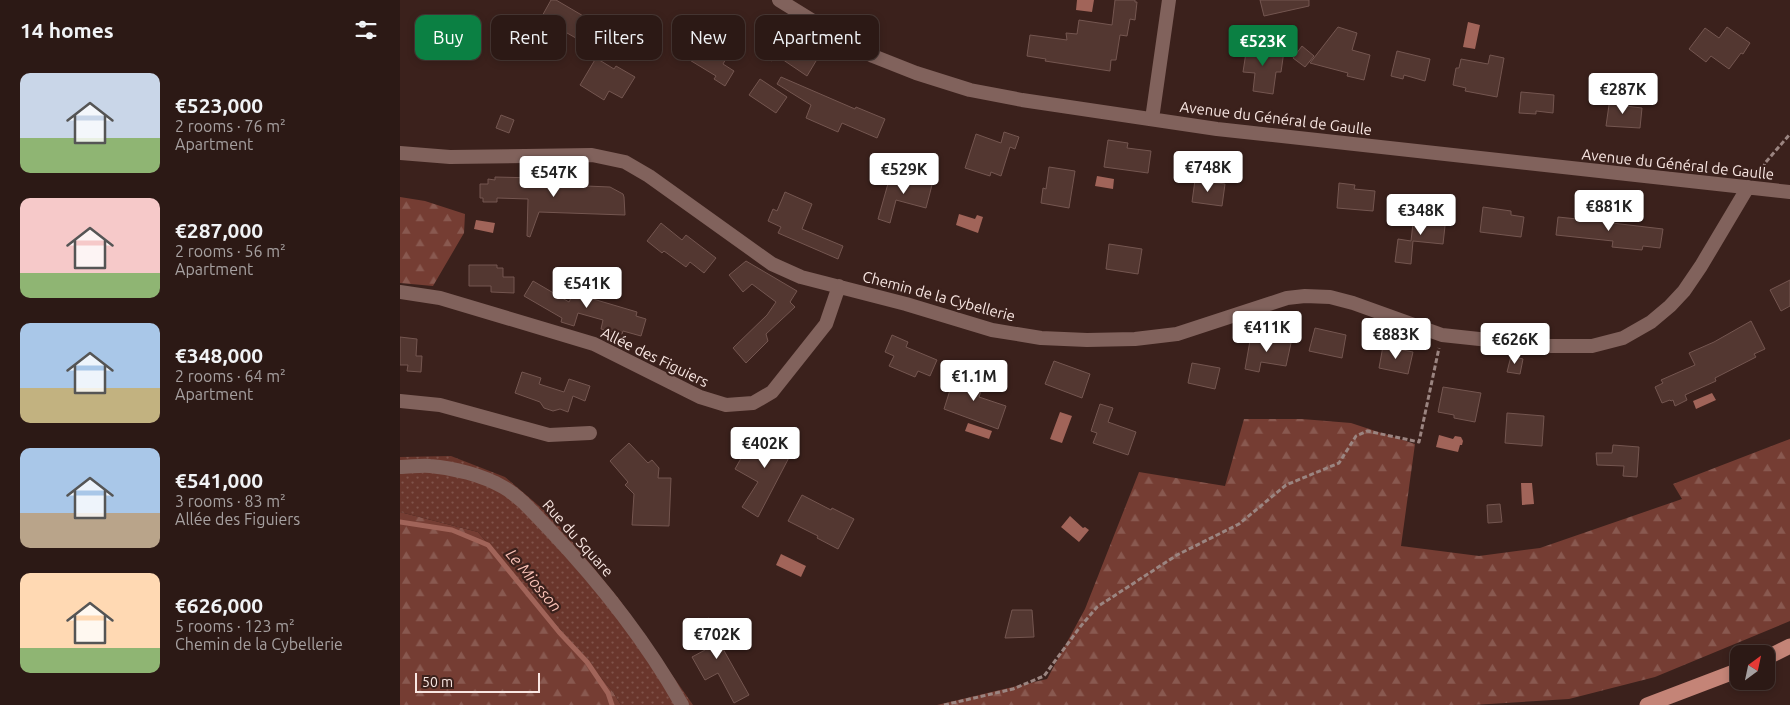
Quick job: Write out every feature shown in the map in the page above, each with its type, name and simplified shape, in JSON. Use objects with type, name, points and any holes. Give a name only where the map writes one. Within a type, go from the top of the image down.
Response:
[{"type":"main road","points":[[1775,654],[1790,646]]},
{"type":"main road","points":[[1646,705],[1730,673]]},
{"type":"street","name":"Avenue du Général de Gaulle","points":[[779,0],[846,42],[873,56],[916,73],[970,90],[1022,100],[1217,129],[1790,192]]},
{"type":"street","points":[[1152,119],[1168,0]]},
{"type":"street","name":"Chemin de la Cybellerie","points":[[400,153],[450,156],[592,156],[625,162],[649,176],[772,264],[801,277],[906,304],[992,330],[1040,338],[1087,340],[1135,339],[1177,334],[1287,298],[1305,296],[1330,297],[1353,303],[1442,335],[1544,346],[1592,346],[1623,338],[1651,322],[1670,306],[1684,291],[1753,188]]},
{"type":"street","name":"Allée des Figuiers","points":[[400,292],[440,298],[594,344],[700,397],[726,405],[753,403],[772,392],[826,324],[839,286]]},
{"type":"street","points":[[400,401],[440,405],[549,435],[590,433]]},
{"type":"street","name":"Rue du Square","points":[[400,467],[429,466],[467,473],[503,487],[521,502],[573,554],[616,605],[669,682],[682,705]]},
{"type":"path","points":[[1753,188],[1765,163],[1790,134]]},
{"type":"path","points":[[944,705],[1012,689],[1044,676],[1097,607],[1177,555],[1239,524],[1286,485],[1339,463],[1356,436],[1367,431],[1419,442],[1442,335]]},
{"type":"green space","points":[[400,197],[425,201],[465,214],[464,233],[433,286],[400,283]]},
{"type":"green space","points":[[1244,419],[1302,419],[1351,423],[1415,444],[1401,546],[1479,556],[1540,548],[1682,499],[1673,484],[1790,439],[1790,621],[1655,677],[1569,699],[1473,705],[937,705],[1047,679],[1085,609],[1139,472],[1225,486]]},
{"type":"green space","points":[[400,512],[478,532],[613,692],[621,705],[400,705]]},
{"type":"shaded area","points":[[1077,0],[1094,0],[1092,12],[1076,10]]},
{"type":"shaded area","points":[[1468,22],[1480,25],[1475,49],[1463,47]]},
{"type":"shaded area","points":[[1629,76],[1640,77],[1638,99],[1627,98],[1627,95],[1624,94],[1625,91],[1628,91]]},
{"type":"shaded area","points":[[1097,176],[1114,179],[1113,189],[1095,186]]},
{"type":"shaded area","points":[[959,214],[975,219],[977,215],[983,217],[978,233],[956,225]]},
{"type":"shaded area","points":[[476,220],[495,223],[493,233],[474,229]]},
{"type":"shaded area","points":[[1712,393],[1716,400],[1696,409],[1693,401]]},
{"type":"shaded area","points":[[1060,412],[1072,416],[1062,443],[1050,439]]},
{"type":"shaded area","points":[[968,423],[992,431],[989,439],[965,431]]},
{"type":"shaded area","points":[[1439,435],[1453,439],[1455,436],[1461,437],[1463,441],[1458,452],[1436,447]]},
{"type":"shaded area","points":[[451,456],[505,477],[552,517],[619,599],[693,705],[621,705],[613,692],[478,532],[400,512],[400,457]]},
{"type":"shaded area","points":[[1521,483],[1532,483],[1534,504],[1522,505]]},
{"type":"shaded area","points":[[1070,516],[1083,528],[1085,527],[1089,530],[1079,542],[1061,527]]},
{"type":"shaded area","points":[[781,554],[806,566],[801,577],[776,565]]},
{"type":"building","points":[[551,0],[556,0],[582,15],[576,15],[576,38],[566,32],[566,15],[543,15]]},
{"type":"building","points":[[1115,0],[1135,0],[1137,2],[1135,20],[1130,19],[1127,36],[1120,35],[1116,60],[1111,60],[1110,71],[1045,61],[1046,59],[1027,56],[1030,35],[1067,40],[1066,33],[1077,34],[1079,20],[1112,25]]},
{"type":"building","points":[[1260,0],[1309,0],[1309,6],[1264,16]]},
{"type":"building","points":[[1338,27],[1357,33],[1352,50],[1370,55],[1364,80],[1347,76],[1348,73],[1310,63]]},
{"type":"building","points":[[1727,27],[1750,43],[1729,69],[1711,56],[1706,62],[1689,49],[1705,28],[1719,38]]},
{"type":"building","points":[[1247,46],[1284,51],[1281,72],[1276,72],[1273,94],[1253,91],[1255,73],[1243,72]]},
{"type":"building","points":[[1302,46],[1314,56],[1305,67],[1293,58]]},
{"type":"building","points":[[1397,51],[1430,59],[1425,81],[1404,75],[1403,79],[1391,76]]},
{"type":"building","points":[[1490,55],[1504,58],[1497,97],[1465,91],[1466,88],[1453,85],[1456,68],[1459,68],[1461,59],[1488,64]]},
{"type":"building","points":[[595,60],[599,60],[614,69],[616,66],[635,77],[622,98],[609,91],[604,100],[580,85]]},
{"type":"building","points":[[690,60],[725,60],[723,64],[734,71],[725,86],[714,79],[716,76]]},
{"type":"building","points":[[783,60],[817,60],[807,76]]},
{"type":"building","points":[[781,77],[855,109],[856,107],[885,119],[877,138],[842,123],[838,132],[806,118],[811,105],[777,84]]},
{"type":"building","points":[[760,79],[787,97],[776,113],[749,95]]},
{"type":"building","points":[[1521,92],[1554,95],[1553,113],[1536,111],[1536,114],[1519,113]]},
{"type":"building","points":[[1610,98],[1626,99],[1625,106],[1642,108],[1640,128],[1606,126]]},
{"type":"building","points":[[501,115],[514,120],[509,133],[496,128]]},
{"type":"building","points":[[1004,132],[1019,137],[1015,149],[1010,147],[1001,176],[991,172],[990,176],[965,168],[976,134],[1001,143]]},
{"type":"building","points":[[1108,140],[1128,143],[1127,148],[1151,151],[1148,173],[1104,167]]},
{"type":"building","points":[[1049,167],[1075,171],[1069,208],[1041,203],[1043,188],[1046,189]]},
{"type":"building","points":[[891,173],[932,185],[926,208],[896,200],[890,223],[878,219]]},
{"type":"building","points":[[495,177],[537,178],[538,184],[610,187],[623,194],[625,215],[539,212],[530,237],[527,236],[528,199],[497,198],[497,202],[483,202],[483,198],[480,198],[480,184],[488,184],[488,179],[495,180]]},
{"type":"building","points":[[1195,180],[1225,184],[1222,206],[1192,202]]},
{"type":"building","points":[[1339,183],[1355,185],[1354,189],[1375,191],[1373,211],[1337,208]]},
{"type":"building","points":[[785,192],[812,204],[802,229],[843,246],[838,259],[778,233],[781,227],[768,221],[773,209],[777,211]]},
{"type":"building","points":[[1483,207],[1511,211],[1511,215],[1524,217],[1521,237],[1480,232]]},
{"type":"building","points":[[1578,210],[1596,212],[1595,221],[1663,229],[1660,248],[1643,246],[1642,250],[1612,247],[1613,241],[1556,235],[1558,217],[1577,219]]},
{"type":"building","points":[[1414,214],[1446,217],[1443,244],[1413,241],[1411,264],[1395,262],[1398,239],[1411,241]]},
{"type":"building","points":[[661,223],[682,240],[686,235],[716,258],[704,273],[690,262],[686,267],[664,251],[662,253],[647,241]]},
{"type":"building","points":[[1109,244],[1142,249],[1138,274],[1106,269]]},
{"type":"building","points":[[746,261],[797,291],[790,302],[795,307],[766,334],[768,341],[746,363],[733,348],[767,315],[776,302],[752,284],[743,292],[729,275]]},
{"type":"building","points":[[469,265],[497,265],[497,268],[503,268],[503,277],[514,277],[514,293],[491,292],[491,286],[469,286]]},
{"type":"building","points":[[582,276],[588,278],[583,296],[637,312],[636,316],[646,319],[641,336],[623,331],[622,334],[601,329],[603,320],[578,313],[574,326],[561,322],[562,318],[524,296],[533,281],[569,302]]},
{"type":"building","points":[[1790,280],[1790,306],[1781,311],[1770,290]]},
{"type":"building","points":[[1751,321],[1765,349],[1754,354],[1756,357],[1715,378],[1716,381],[1685,395],[1687,400],[1675,406],[1673,400],[1662,403],[1655,387],[1663,383],[1661,380],[1695,365],[1689,353],[1714,342]]},
{"type":"building","points":[[1315,328],[1346,335],[1342,358],[1309,351]]},
{"type":"building","points":[[892,335],[908,342],[906,347],[937,360],[930,376],[918,371],[915,377],[889,366],[894,356],[885,352]]},
{"type":"building","points":[[1251,335],[1291,343],[1286,366],[1261,362],[1259,372],[1245,369]]},
{"type":"building","points":[[400,337],[417,339],[416,356],[422,356],[421,372],[407,371],[408,365],[400,365]]},
{"type":"building","points":[[1383,346],[1413,352],[1408,374],[1379,368]]},
{"type":"building","points":[[1511,356],[1523,359],[1520,374],[1507,372]]},
{"type":"building","points":[[1054,361],[1090,374],[1082,398],[1045,384]]},
{"type":"building","points":[[1192,363],[1220,368],[1215,389],[1188,383]]},
{"type":"building","points":[[964,370],[986,377],[979,397],[1006,406],[998,429],[944,409],[951,387],[958,389]]},
{"type":"building","points":[[522,372],[541,378],[539,384],[564,392],[569,379],[590,386],[585,401],[573,396],[568,412],[560,409],[553,411],[544,408],[540,402],[515,393]]},
{"type":"building","points":[[1443,387],[1481,393],[1475,422],[1454,418],[1454,415],[1438,412]]},
{"type":"building","points":[[1100,404],[1113,408],[1108,422],[1136,432],[1128,455],[1093,443],[1097,433],[1091,431]]},
{"type":"building","points":[[1507,413],[1544,416],[1542,446],[1505,443]]},
{"type":"building","points":[[778,429],[795,446],[758,517],[742,507],[758,482],[735,469],[749,444],[764,452]]},
{"type":"building","points":[[629,443],[648,463],[652,460],[659,468],[658,478],[671,478],[669,526],[632,525],[634,494],[625,485],[628,482],[610,461]]},
{"type":"building","points":[[1613,445],[1639,447],[1637,477],[1623,476],[1624,466],[1597,465],[1596,453],[1612,453]]},
{"type":"building","points":[[802,495],[854,519],[838,549],[817,538],[818,536],[788,521]]},
{"type":"building","points":[[1500,504],[1502,522],[1488,523],[1487,505]]},
{"type":"building","points":[[1012,610],[1032,610],[1034,637],[1005,638]]},
{"type":"building","points":[[709,618],[713,625],[719,622],[726,635],[718,640],[749,695],[734,703],[718,673],[705,680],[692,657],[705,650],[693,627]]},
{"type":"waterway","name":"Le Miosson","points":[[400,522],[452,530],[488,545],[559,632],[587,662],[608,693],[612,705]]}]
